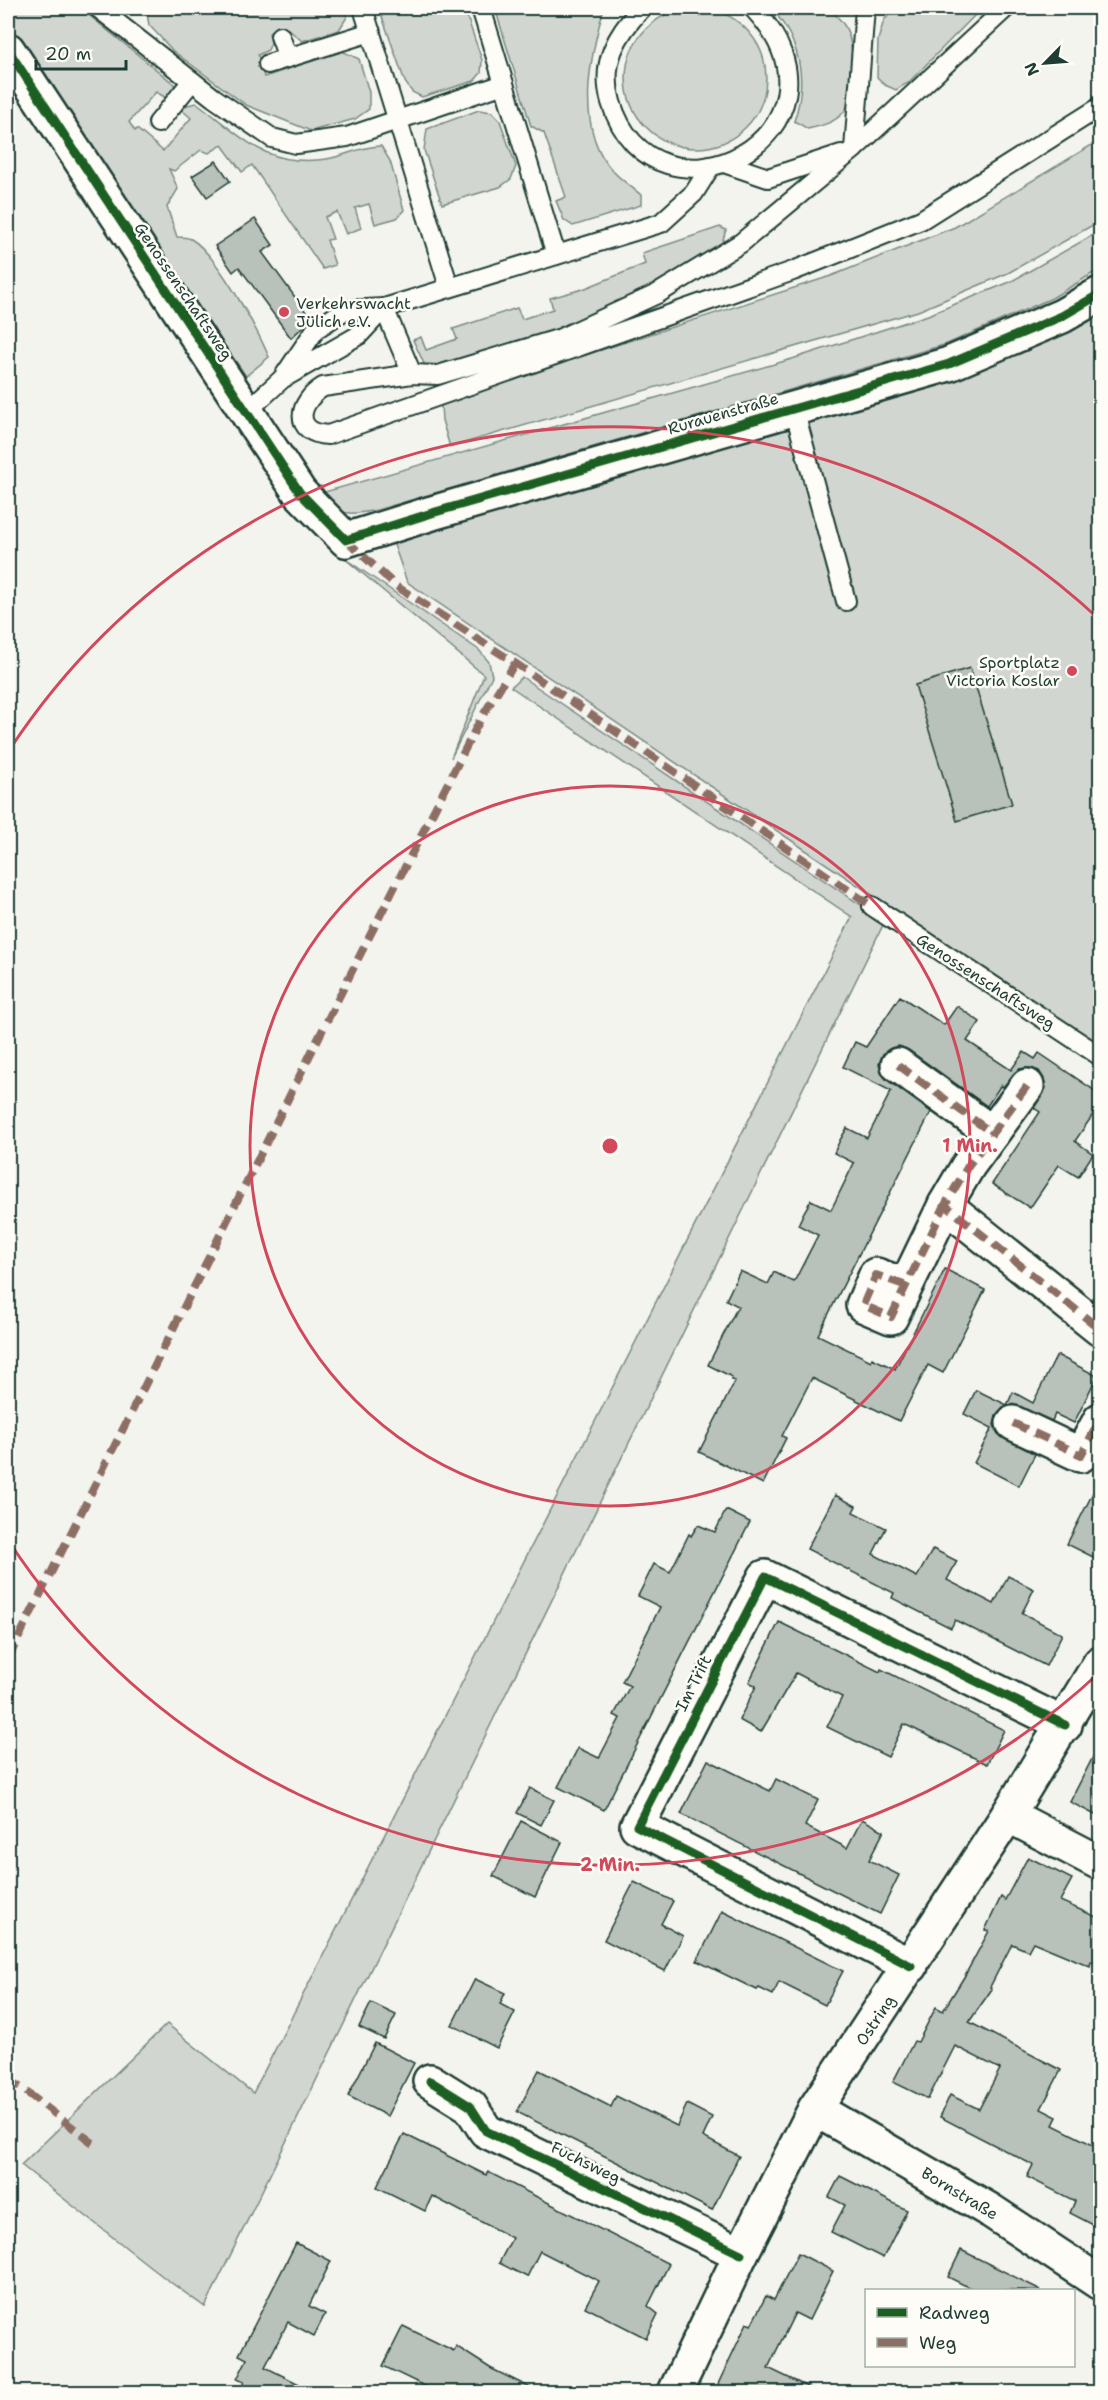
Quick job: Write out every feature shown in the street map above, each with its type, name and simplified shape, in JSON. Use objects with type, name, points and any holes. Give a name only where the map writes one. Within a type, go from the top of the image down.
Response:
[{"type":"street","name":"Genossenschaftsweg","points":[[8,50],[300,493],[346,540]]},
{"type":"street","name":"Rurauenstraße","points":[[346,540],[432,513],[949,364],[1062,316],[1101,294]]},
{"type":"street","points":[[898,1065],[992,1133]]},
{"type":"street","points":[[904,1286],[945,1205],[968,1166],[1027,1086]]},
{"type":"street","points":[[945,1205],[1101,1329]]},
{"type":"street","points":[[1013,1422],[1081,1455],[1101,1420]]},
{"type":"street","name":"Im Trift","points":[[911,1966],[637,1826],[765,1577],[1065,1725]]},
{"type":"street","name":"Ostring","points":[[681,2391],[741,2254],[815,2109],[1008,1815],[1101,1663]]},
{"type":"street","points":[[1008,1815],[1101,1863]]},
{"type":"street","name":"Fuchsweg","points":[[430,2081],[470,2106],[486,2131],[741,2254]]},
{"type":"street","name":"Bornstraße","points":[[815,2109],[991,2211],[1101,2283]]},
{"type":"lane","points":[[98,8],[124,15],[192,81],[272,138],[296,144],[347,137],[504,84]]},
{"type":"lane","points":[[363,8],[449,287]]},
{"type":"lane","points":[[481,8],[556,255]]},
{"type":"lane","points":[[642,8],[622,28],[609,57],[607,88],[616,118],[634,143],[659,160],[690,168],[719,165],[747,154],[768,135],[782,110],[788,81],[783,53],[771,27],[753,8]]},
{"type":"lane","points":[[854,149],[865,8]]},
{"type":"lane","points":[[1006,8],[854,149],[741,243],[657,294],[561,338],[438,375],[412,374],[324,387],[312,394],[304,403],[303,416],[306,427],[315,434],[328,435],[804,267],[921,220],[1101,106]]},
{"type":"lane","points":[[268,64],[370,32]]},
{"type":"lane","points":[[280,36],[288,57]]},
{"type":"lane","points":[[158,123],[192,81]]},
{"type":"lane","points":[[719,165],[768,178],[854,149]]},
{"type":"lane","points":[[282,379],[316,329],[345,310],[384,308],[661,223],[694,193],[719,165]]},
{"type":"lane","points":[[384,308],[412,374]]},
{"type":"lane","points":[[247,411],[282,379],[359,335],[384,308]]},
{"type":"lane","points":[[794,409],[846,601]]},
{"type":"lane","name":"Genossenschaftsweg","points":[[872,906],[1101,1056]]},
{"type":"shaded area","points":[[8,8],[80,8],[174,84],[175,93],[168,99],[156,92],[129,122],[135,131],[137,129],[163,151],[191,118],[182,110],[187,105],[197,103],[255,147],[286,159],[305,161],[327,159],[381,146],[390,161],[404,210],[397,218],[375,224],[369,204],[355,208],[361,228],[346,234],[337,212],[325,217],[333,239],[327,240],[335,265],[323,269],[252,165],[242,172],[222,145],[209,153],[201,150],[174,171],[169,169],[178,189],[167,207],[177,237],[191,239],[212,259],[246,311],[269,357],[246,376],[107,177],[8,27]]},
{"type":"shaded area","points":[[146,8],[343,8],[347,17],[339,30],[302,41],[288,29],[269,33],[271,43],[268,50],[258,55],[264,77],[342,51],[359,59],[369,92],[369,109],[355,119],[311,131],[246,105],[173,51],[149,25]]},
{"type":"shaded area","points":[[379,8],[464,8],[482,60],[481,73],[474,81],[422,97],[412,92],[405,82]]},
{"type":"shaded area","points":[[495,8],[604,8],[590,70],[589,114],[593,135],[601,154],[613,171],[641,195],[641,205],[573,226],[564,220],[556,201],[566,197],[544,133],[531,126]]},
{"type":"shaded area","points":[[696,8],[723,13],[746,28],[761,51],[766,78],[761,105],[746,128],[723,143],[696,148],[669,143],[646,128],[631,105],[626,78],[631,51],[646,28],[669,13]]},
{"type":"shaded area","points":[[771,8],[829,8],[844,25],[853,57],[852,84],[847,107],[834,120],[808,129],[794,121],[800,91],[799,61],[789,33]]},
{"type":"shaded area","points":[[897,8],[982,8],[909,82],[896,90],[885,85],[877,77],[878,40],[884,20]]},
{"type":"shaded area","points":[[479,110],[492,112],[500,121],[516,166],[511,179],[500,187],[442,204],[424,150],[427,129]]},
{"type":"shaded area","points":[[1100,140],[1100,221],[1008,273],[918,311],[450,447],[442,420],[441,405],[449,399],[831,276],[955,227]]},
{"type":"shaded area","points":[[720,227],[726,230],[721,246],[660,284],[576,325],[427,370],[413,340],[421,337],[426,350],[457,339],[453,329],[517,308],[522,319],[553,309],[550,298],[583,289],[645,264],[642,253]]},
{"type":"shaded area","points":[[1100,231],[1100,269],[1052,298],[947,344],[377,510],[357,513],[341,512],[327,505],[312,491],[321,486],[325,492],[792,359],[928,315],[1010,282]]},
{"type":"shaded area","points":[[1100,312],[1100,1048],[407,582],[393,542],[977,370]]},
{"type":"shaded area","points":[[344,558],[479,650],[489,662],[492,676],[451,758],[484,675]]},
{"type":"shaded area","points":[[522,677],[858,903],[886,919],[205,2307],[21,2165],[167,2024],[253,2093],[852,917],[511,687]]},
{"type":"building","points":[[216,161],[230,181],[207,197],[192,176]]},
{"type":"building","points":[[255,219],[273,245],[262,252],[311,319],[291,338],[239,267],[233,272],[215,246]]},
{"type":"building","points":[[970,668],[1012,804],[957,821],[915,685]]},
{"type":"building","points":[[900,996],[944,1025],[957,1006],[980,1022],[967,1041],[1011,1070],[1024,1052],[1035,1059],[1039,1053],[1101,1095],[1101,1103],[1075,1141],[1093,1154],[1078,1177],[1059,1165],[1030,1208],[992,1184],[1040,1112],[1034,1108],[1046,1088],[1039,1071],[1030,1068],[1019,1069],[1003,1087],[1001,1085],[987,1106],[908,1050],[899,1046],[883,1054],[879,1064],[881,1073],[887,1080],[931,1112],[818,1335],[871,1361],[872,1358],[895,1369],[945,1269],[985,1290],[943,1373],[928,1365],[899,1421],[812,1378],[782,1436],[786,1438],[763,1484],[699,1452],[735,1381],[731,1380],[732,1377],[708,1365],[738,1306],[726,1300],[740,1271],[768,1284],[774,1272],[794,1282],[818,1235],[798,1225],[804,1212],[811,1200],[831,1210],[854,1163],[834,1153],[840,1140],[847,1128],[867,1138],[891,1091],[843,1067],[855,1042],[866,1047]]},
{"type":"building","points":[[1057,1355],[1097,1376],[1074,1423],[1055,1414],[1052,1421],[1012,1404],[1003,1407],[996,1415],[994,1425],[998,1434],[1035,1454],[1019,1486],[974,1463],[992,1428],[964,1414],[976,1390],[1007,1405],[1013,1392],[1033,1403]]},
{"type":"building","points":[[1101,1477],[1101,1561],[1067,1544]]},
{"type":"building","points":[[835,1495],[856,1506],[853,1512],[886,1528],[873,1554],[917,1577],[933,1549],[957,1561],[947,1580],[994,1604],[1008,1576],[1034,1589],[1022,1613],[1062,1634],[1046,1666],[955,1620],[951,1628],[892,1598],[894,1593],[807,1549]]},
{"type":"building","points":[[726,1510],[750,1522],[604,1810],[558,1787],[578,1748],[599,1758],[620,1718],[614,1715],[630,1686],[622,1682],[660,1607],[638,1596],[654,1564],[670,1572],[689,1534],[691,1536],[698,1525],[715,1532]]},
{"type":"building","points":[[779,1622],[1004,1730],[987,1764],[904,1724],[888,1757],[827,1727],[842,1697],[796,1673],[761,1732],[739,1720],[756,1686],[749,1682]]},
{"type":"building","points":[[1101,1741],[1101,1818],[1070,1802]]},
{"type":"building","points":[[708,1760],[770,1791],[776,1779],[818,1800],[805,1826],[847,1848],[862,1819],[884,1831],[869,1860],[899,1875],[880,1914],[681,1814]]},
{"type":"building","points":[[530,1788],[554,1800],[541,1825],[517,1813]]},
{"type":"building","points":[[521,1821],[562,1842],[535,1897],[493,1876]]},
{"type":"building","points":[[1028,1857],[1072,1879],[1060,1901],[1101,1919],[1101,1966],[1091,1961],[1090,1966],[1033,1942],[1028,1951],[1012,1944],[990,1987],[992,1989],[969,2022],[1061,2070],[1041,2109],[1057,2117],[1053,2125],[1101,2149],[1101,2229],[1070,2213],[1075,2201],[1027,2177],[1033,2165],[940,2117],[950,2095],[979,2109],[1000,2069],[955,2046],[928,2099],[893,2082],[914,2041],[918,2042],[936,2007],[943,2011],[964,1977],[989,1931],[985,1930],[1001,1897],[1005,1900]]},
{"type":"building","points":[[634,1882],[673,1901],[661,1924],[683,1936],[665,1971],[604,1940]]},
{"type":"building","points":[[722,1911],[843,1971],[825,2005],[779,1982],[773,1995],[759,1988],[757,1990],[697,1961]]},
{"type":"building","points":[[475,1979],[505,1993],[500,2004],[515,2012],[497,2048],[452,2025]]},
{"type":"building","points":[[371,2003],[396,2015],[384,2039],[359,2027]]},
{"type":"building","points":[[375,2043],[414,2063],[387,2116],[348,2096]]},
{"type":"building","points":[[539,2070],[611,2107],[616,2096],[677,2126],[687,2104],[712,2117],[703,2137],[739,2156],[712,2210],[517,2112]]},
{"type":"building","points":[[404,2134],[486,2175],[488,2172],[669,2264],[648,2306],[658,2314],[646,2338],[585,2307],[599,2281],[540,2251],[527,2277],[499,2263],[512,2238],[432,2196],[425,2211],[377,2187]]},
{"type":"building","points":[[840,2176],[907,2210],[883,2258],[831,2232],[845,2205],[829,2197]]},
{"type":"building","points":[[296,2243],[331,2261],[309,2306],[325,2314],[314,2336],[288,2322],[265,2367],[315,2392],[239,2392],[244,2382],[237,2379],[247,2359],[239,2355]]},
{"type":"building","points":[[961,2250],[1039,2289],[972,2289],[948,2277]]},
{"type":"building","points":[[798,2253],[833,2271],[809,2320],[795,2313],[768,2368],[818,2392],[731,2392],[717,2386],[747,2323],[751,2325],[766,2296],[774,2300]]},
{"type":"building","points":[[403,2326],[454,2351],[456,2346],[490,2368],[539,2392],[437,2392],[383,2366]]},
{"type":"marked path","points":[[346,540],[396,586],[515,663],[872,906]]},
{"type":"marked path","points":[[8,1659],[361,953],[480,720],[515,663]]},
{"type":"marked path","points":[[898,1065],[992,1133]]},
{"type":"marked path","points":[[1027,1086],[968,1166],[945,1205],[1100,1329]]},
{"type":"marked path","points":[[904,1285],[876,1275],[863,1305],[891,1317],[945,1205]]},
{"type":"marked path","points":[[1013,1423],[1081,1455],[1100,1420]]},
{"type":"marked path","points":[[8,2078],[93,2143]]},
{"type":"cycle path","points":[[8,50],[300,493],[346,540],[432,513],[949,364],[1062,316],[1100,294]]},
{"type":"cycle path","points":[[911,1966],[637,1826],[765,1577],[1065,1725]]},
{"type":"cycle path","points":[[430,2081],[470,2106],[486,2131],[741,2254]]},
{"type":"place","name":"Verkehrswacht Jülich e.V.","points":[[284,312]]},
{"type":"place","name":"Sportplatz Victoria Koslar","points":[[1072,671]]}]
